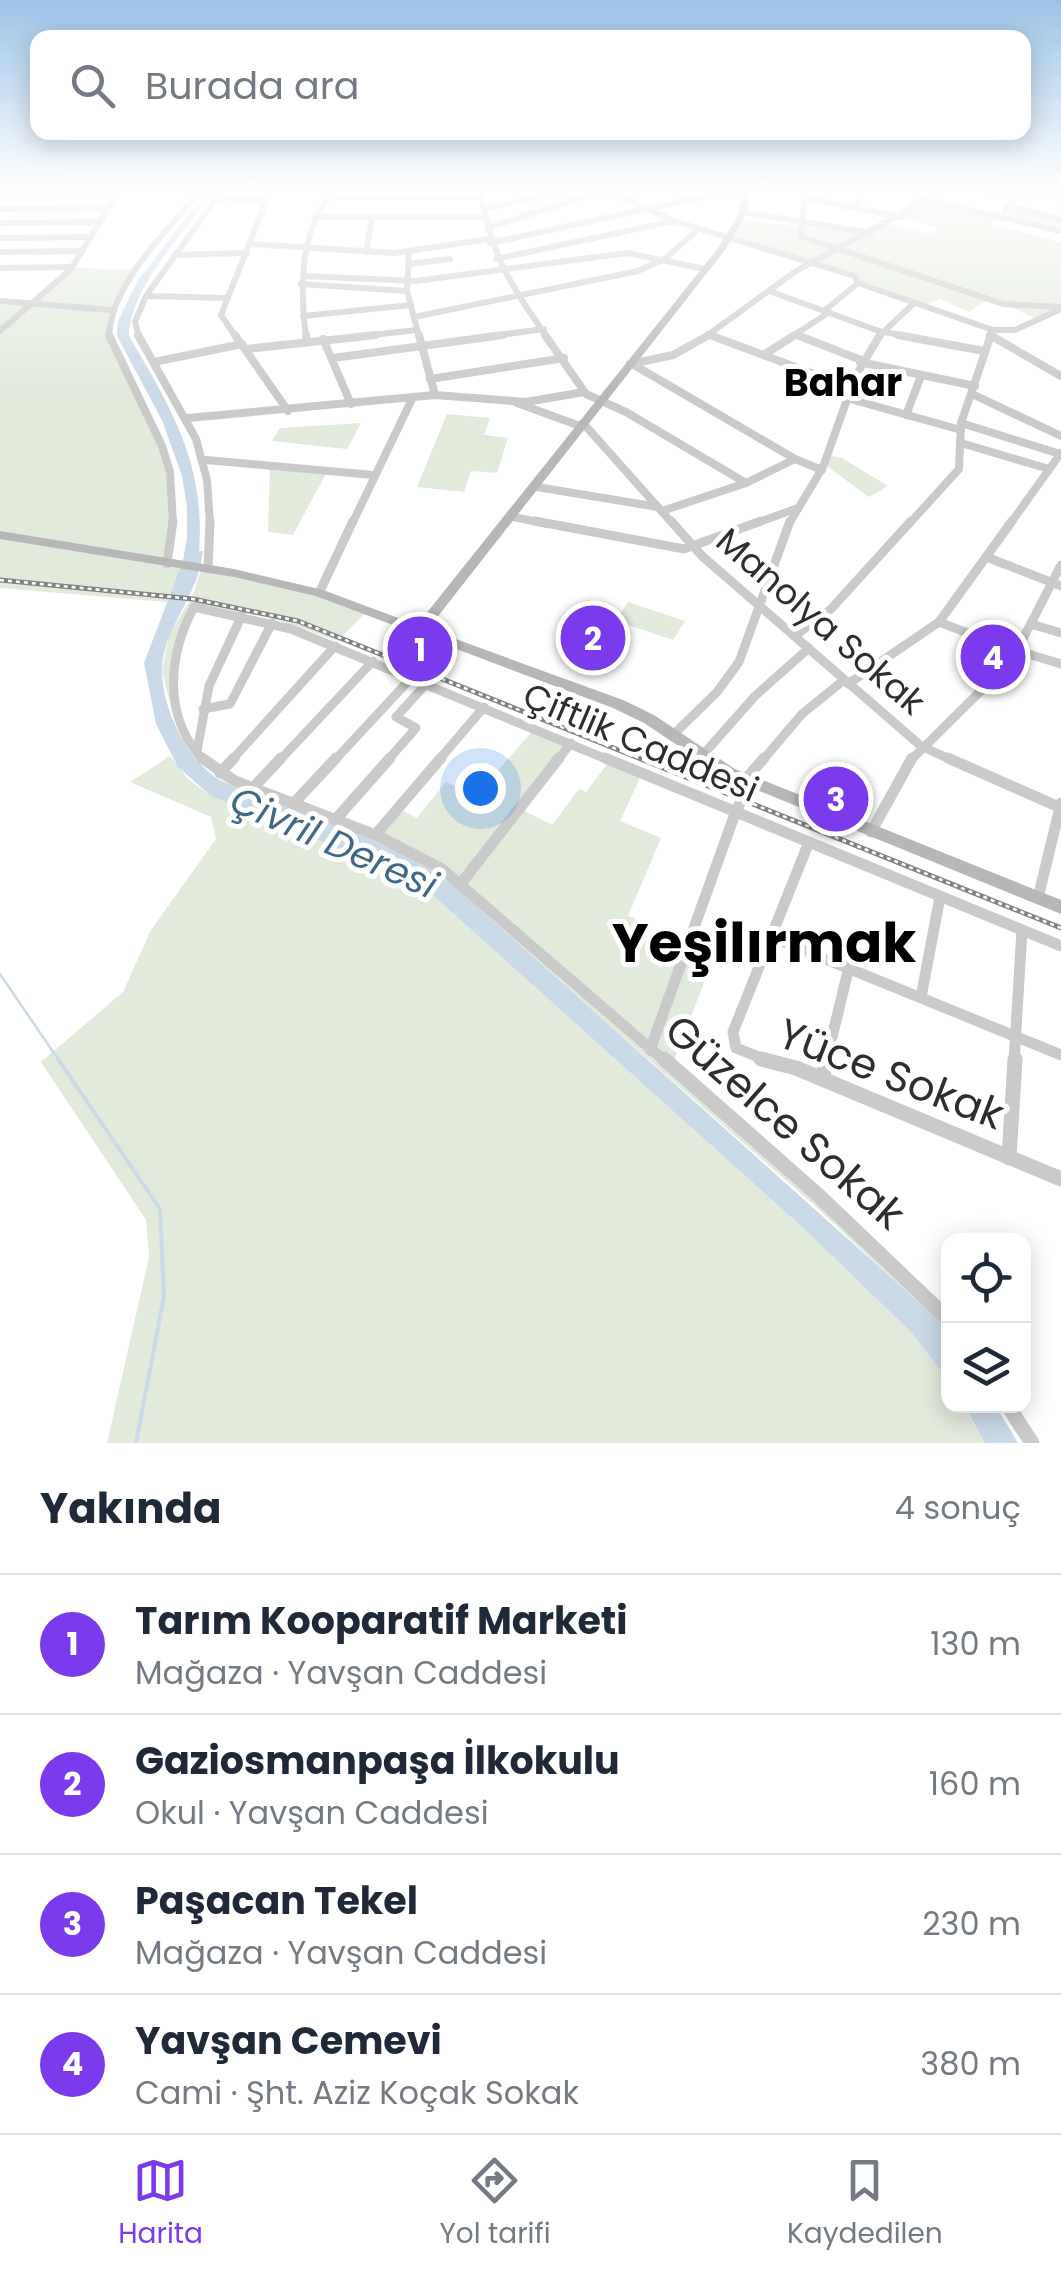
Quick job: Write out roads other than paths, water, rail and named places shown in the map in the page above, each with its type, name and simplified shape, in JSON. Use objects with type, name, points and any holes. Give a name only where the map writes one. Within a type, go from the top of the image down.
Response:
[{"type":"street","points":[[0,331],[72,267],[79,256]]},
{"type":"street","points":[[152,256],[112,310],[107,326],[109,339],[162,437],[171,466],[175,506],[172,565]]},
{"type":"street","points":[[175,256],[138,310],[136,328],[188,418],[206,460],[210,501],[205,569]]},
{"type":"street","points":[[246,256],[221,316],[288,411]]},
{"type":"street","points":[[307,341],[301,284],[308,256]]},
{"type":"street","points":[[408,256],[407,291],[435,395]]},
{"type":"street","points":[[448,256],[462,276]]},
{"type":"street","points":[[508,256],[496,259],[502,272],[584,392],[626,412],[746,483]]},
{"type":"street","points":[[304,276],[406,281],[502,272],[597,256]]},
{"type":"street","points":[[650,256],[705,269]]},
{"type":"street","points":[[422,632],[715,256]]},
{"type":"street","points":[[798,256],[852,274],[858,283],[991,333],[1061,376]]},
{"type":"street","points":[[631,364],[674,353],[826,256]]},
{"type":"street","points":[[861,256],[1007,305],[1061,308]]},
{"type":"street","points":[[414,317],[516,293],[629,273],[666,258]]},
{"type":"street","points":[[408,264],[450,259]]},
{"type":"street","points":[[0,268],[72,267]]},
{"type":"street","points":[[765,354],[826,312],[858,283]]},
{"type":"street","points":[[301,284],[407,291]]},
{"type":"street","points":[[768,291],[879,331],[984,352]]},
{"type":"street","points":[[146,296],[228,298]]},
{"type":"street","points":[[0,300],[112,310]]},
{"type":"street","points":[[673,736],[730,677],[795,509],[822,470],[844,397],[860,361],[879,331],[913,304]]},
{"type":"street","points":[[303,316],[411,305]]},
{"type":"street","points":[[991,333],[1015,330],[1061,308]]},
{"type":"street","points":[[332,358],[544,329]]},
{"type":"street","points":[[154,362],[244,347],[417,330]]},
{"type":"street","points":[[796,636],[830,609],[959,469],[961,426],[991,333]]},
{"type":"street","points":[[708,334],[848,387]]},
{"type":"street","points":[[796,334],[860,361],[974,390],[1061,436]]},
{"type":"street","points":[[323,340],[352,404]]},
{"type":"street","points":[[430,379],[564,358]]},
{"type":"street","points":[[631,364],[795,459],[822,470]]},
{"type":"street","points":[[906,415],[921,376]]},
{"type":"street","points":[[511,402],[584,392]]},
{"type":"street","points":[[188,418],[435,395],[511,402],[581,424]]},
{"type":"street","points":[[320,593],[414,397]]},
{"type":"street","points":[[650,1050],[748,781],[792,724],[846,682],[939,622],[989,558],[1060,453],[844,397]]},
{"type":"street","name":"Manolya Sokak","points":[[581,424],[694,548],[921,746],[1061,806]]},
{"type":"street","points":[[422,632],[570,440]]},
{"type":"street","points":[[961,443],[1049,469]]},
{"type":"street","points":[[537,487],[660,509],[746,483],[795,459]]},
{"type":"street","points":[[206,460],[374,475]]},
{"type":"street","points":[[513,518],[647,545],[694,548],[795,509]]},
{"type":"street","points":[[0,537],[205,569],[320,593],[618,704],[701,757],[748,781],[1061,907]]},
{"type":"street","points":[[989,558],[1056,585]]},
{"type":"street","points":[[871,832],[897,779],[921,746],[1004,670],[1056,585],[1061,565]]},
{"type":"street","name":"Çiftlik Caddesi","points":[[194,607],[272,623],[336,646],[1061,946]]},
{"type":"street","name":"Güzelce Sokak","points":[[194,607],[177,636],[170,676],[177,707],[197,751],[220,773],[376,834],[462,882],[818,1195],[941,1312]]},
{"type":"street","points":[[197,751],[213,675],[242,615]]},
{"type":"street","points":[[939,622],[1061,664]]},
{"type":"street","points":[[203,709],[230,704],[272,623]]},
{"type":"street","points":[[1031,624],[1061,633]]},
{"type":"street","points":[[220,773],[336,646]]},
{"type":"street","points":[[701,757],[756,696],[809,648]]},
{"type":"street","points":[[253,788],[373,661]]},
{"type":"street","points":[[294,804],[412,677]]},
{"type":"street","points":[[336,819],[416,728],[396,718],[427,683]]},
{"type":"street","points":[[376,834],[484,707]]},
{"type":"street","points":[[462,882],[572,742]]},
{"type":"street","points":[[1038,898],[1061,806]]},
{"type":"street","name":"Yüce Sokak","points":[[809,842],[738,1014],[736,1048],[822,1079],[1061,1179]]},
{"type":"street","points":[[921,997],[940,897]]},
{"type":"street","points":[[1009,1158],[1022,930]]},
{"type":"street","points":[[769,936],[1061,1055]]},
{"type":"street","points":[[822,1079],[850,967]]},
{"type":"street","points":[[1013,1413],[1032,1443]]},
{"type":"water","points":[[203,551],[195,584],[168,640],[163,685],[178,730],[204,768],[232,786],[396,851],[456,888],[935,1317],[941,1324],[941,1371],[911,1332],[802,1227],[428,891],[398,873],[211,796],[178,767],[156,724],[144,663],[186,553]]},
{"type":"water","points":[[968,1413],[1000,1413],[1018,1443],[985,1443]]},
{"type":"waterway","name":"Çivril Deresi","points":[[160,256],[131,303],[123,336],[169,420],[189,476],[194,538],[189,572]]},
{"type":"waterway","points":[[0,974],[60,1062]]},
{"type":"waterway","points":[[58,1059],[160,1209],[164,1296],[136,1443]]},
{"type":"railway","points":[[0,580],[193,599],[298,621],[1061,928]]},
{"type":"place","name":"Gaziosmanpaşa İlkokulu","points":[[593,638]]},
{"type":"place","name":"Tarım Kooparatif Marketi","points":[[420,649]]},
{"type":"place","name":"Yavşan Cemevi","points":[[993,657]]},
{"type":"place","name":"Paşacan Tekel","points":[[836,799]]},
{"type":"district","name":"Bahar","points":[[843,382]]},
{"type":"district","name":"Yeşilırmak","points":[[764,942]]}]
